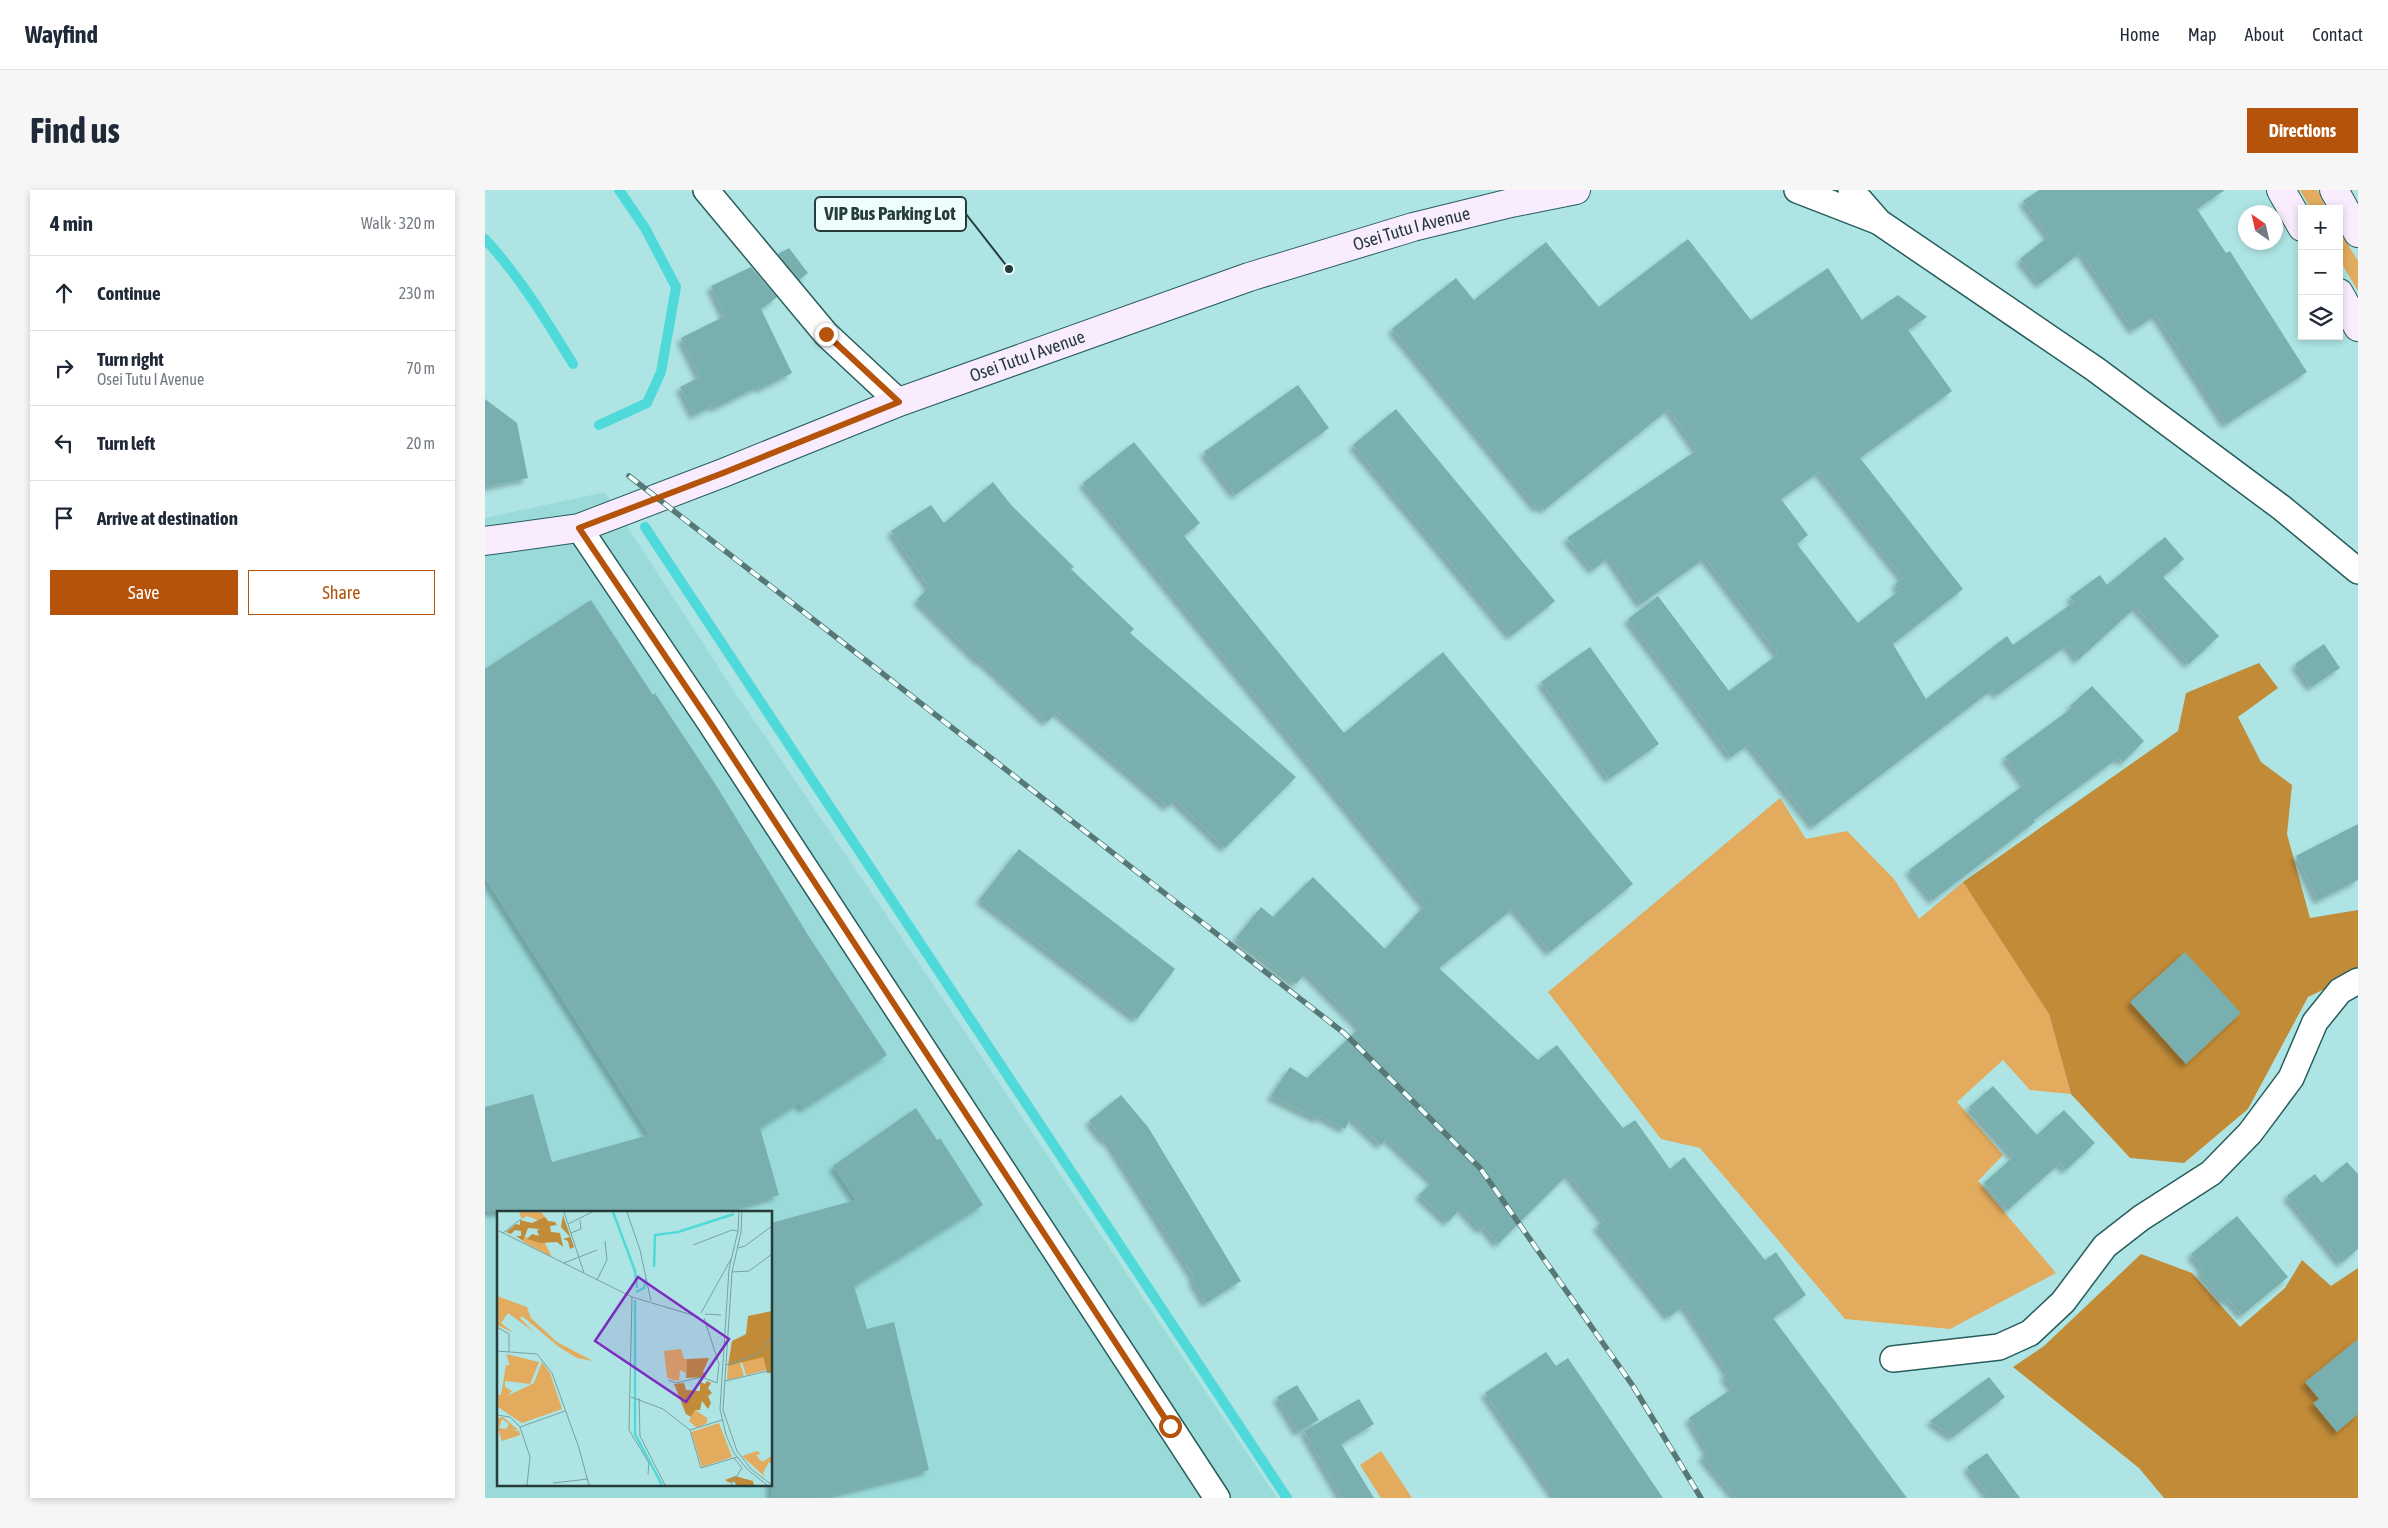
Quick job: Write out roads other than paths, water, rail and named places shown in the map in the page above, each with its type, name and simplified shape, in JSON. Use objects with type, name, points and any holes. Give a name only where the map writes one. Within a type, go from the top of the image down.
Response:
[{"type":"street","points":[[705,190],[826,334],[899,402]]},
{"type":"street","name":"Osei Tutu I Avenue","points":[[485,541],[579,528],[723,473],[899,402],[1249,277],[1413,227],[1511,203],[1577,190]]},
{"type":"street","points":[[1797,190],[1879,222],[2095,369],[2282,508],[2358,571]]},
{"type":"street","points":[[1851,190],[1879,222]]},
{"type":"street","points":[[2281,190],[2298,220]]},
{"type":"street","points":[[2334,190],[2358,232]]},
{"type":"street","points":[[2340,295],[2358,327]]},
{"type":"street","points":[[579,528],[709,721],[1217,1498]]},
{"type":"street","points":[[1893,1359],[1999,1347],[2030,1333],[2063,1302],[2105,1246],[2141,1218],[2211,1173],[2250,1134],[2291,1078],[2315,1022],[2340,991],[2358,981]]},
{"type":"waterway","points":[[599,425],[647,403],[661,372],[676,287],[645,228],[619,190]]},
{"type":"waterway","points":[[485,239],[498,253],[543,315],[573,364]]},
{"type":"waterway","points":[[645,527],[1287,1498]]},
{"type":"railway","points":[[629,476],[1344,1033],[1480,1168],[1633,1386],[1701,1498]]},
{"type":"place","name":"VIP Bus Parking Lot","points":[[1009,269]]}]
